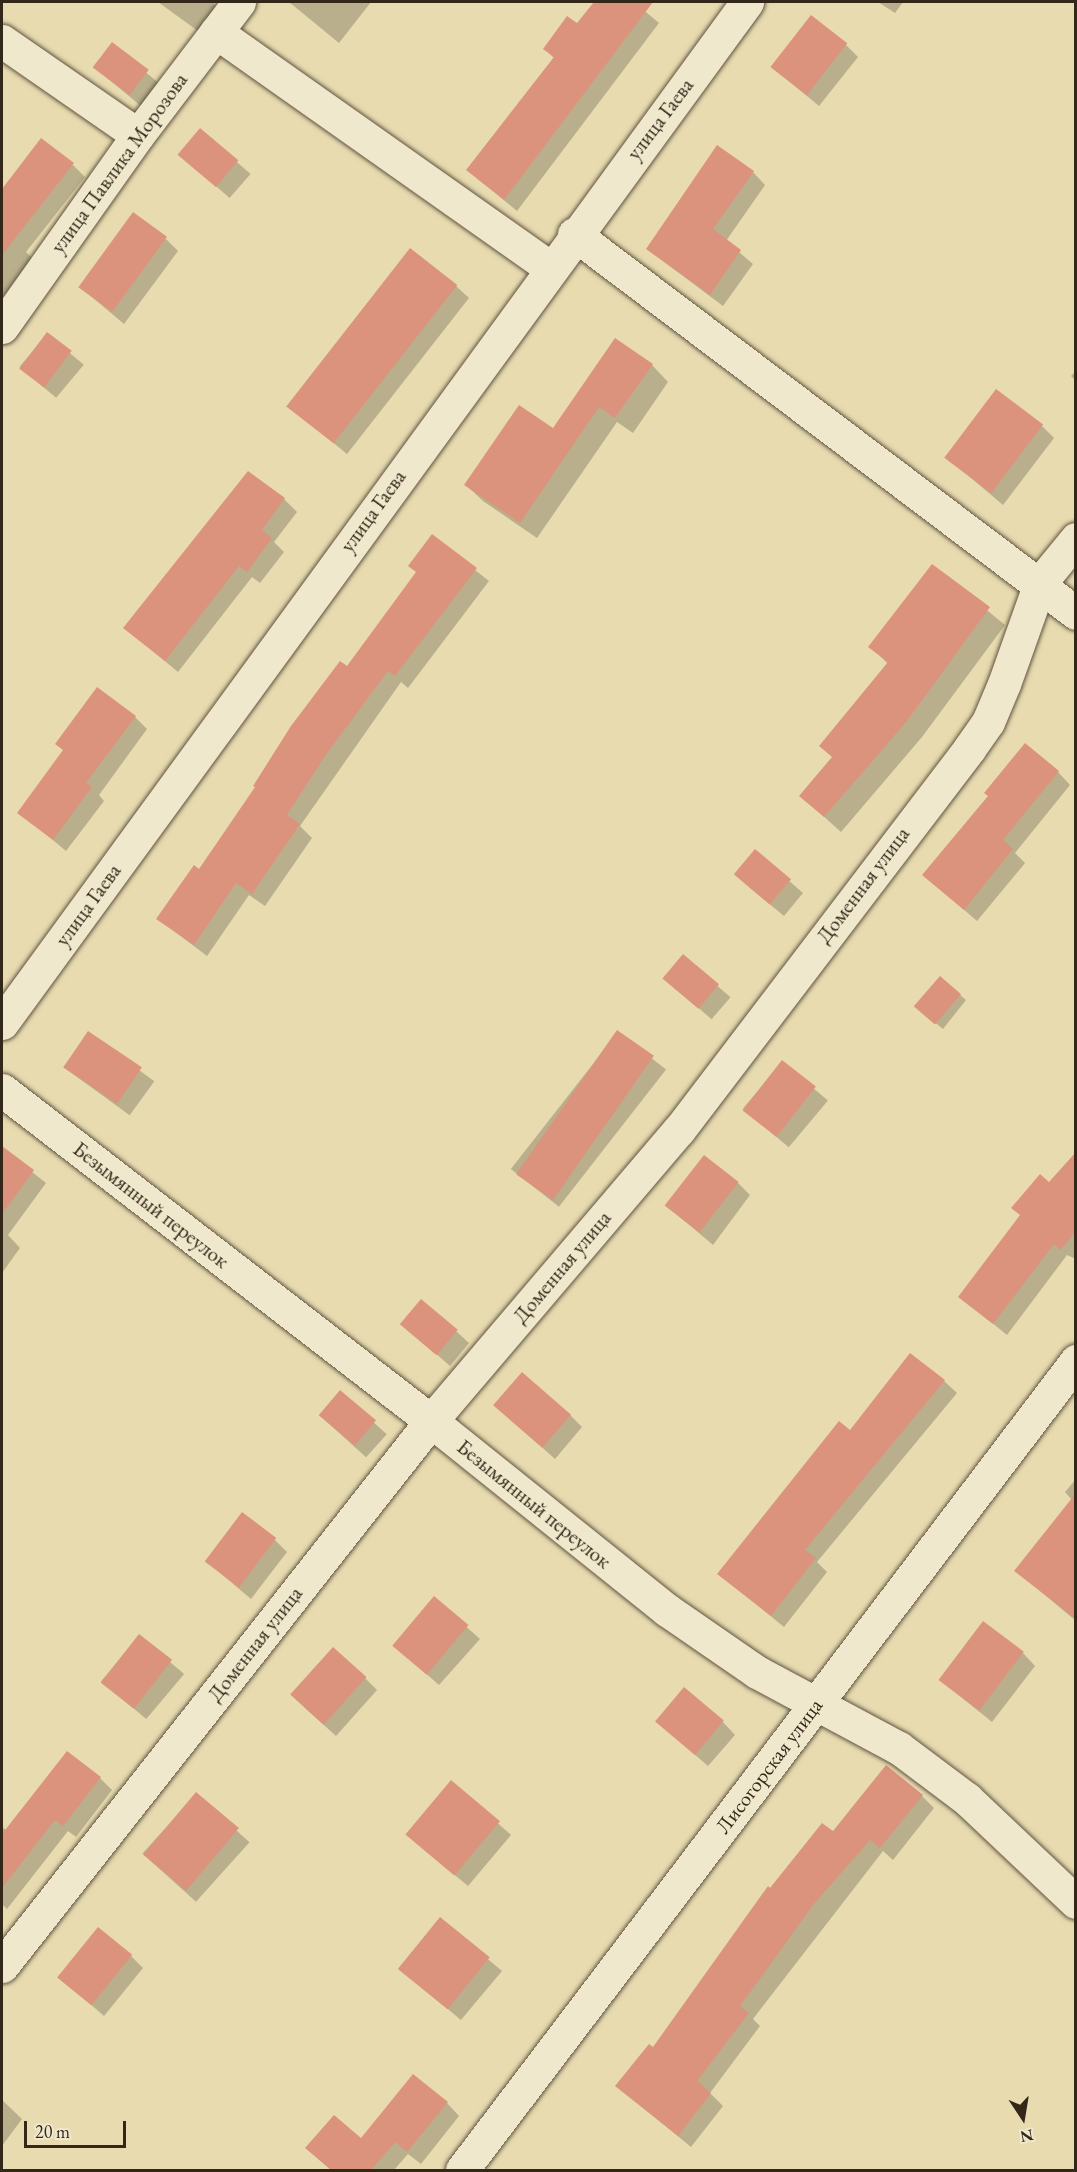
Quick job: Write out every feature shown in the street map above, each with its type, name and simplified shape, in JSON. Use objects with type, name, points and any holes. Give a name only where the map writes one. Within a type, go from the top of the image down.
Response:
[{"type":"street","name":"улица Павлика Морозова","points":[[2,327],[138,135],[239,2]]},
{"type":"street","name":"улица Гаева","points":[[2,1023],[574,234],[747,2]]},
{"type":"street","points":[[216,32],[550,268]]},
{"type":"street","points":[[2,41],[138,135]]},
{"type":"street","points":[[574,234],[1040,583],[1076,613]]},
{"type":"street","name":"Доменная улица","points":[[2,1966],[431,1421],[679,1130],[969,749],[988,722],[1040,583],[1076,539]]},
{"type":"street","name":"Безымянный переулок","points":[[2,1090],[431,1421],[667,1610],[757,1672],[817,1702],[899,1748],[967,1799],[1076,1902]]},
{"type":"street","name":"Лисогорская улица","points":[[462,2170],[1076,1361]]},
{"type":"building","points":[[594,2],[653,2],[504,200],[466,170],[554,57],[543,49],[567,16],[577,23]]},
{"type":"building","points":[[811,15],[847,43],[807,95],[770,67]]},
{"type":"building","points":[[112,42],[149,70],[129,95],[93,68]]},
{"type":"building","points":[[200,128],[238,160],[216,187],[178,155]]},
{"type":"building","points":[[41,138],[74,163],[2,255],[2,189]]},
{"type":"building","points":[[717,145],[754,171],[713,229],[741,250],[710,295],[646,249]]},
{"type":"building","points":[[133,212],[167,237],[112,312],[78,287]]},
{"type":"building","points":[[410,248],[457,285],[334,443],[286,406]]},
{"type":"building","points":[[47,332],[72,351],[44,387],[19,369]]},
{"type":"building","points":[[615,338],[653,364],[615,418],[599,407],[520,523],[464,485],[519,405],[553,428]]},
{"type":"building","points":[[996,389],[1043,425],[991,493],[944,458]]},
{"type":"building","points":[[248,471],[285,498],[262,530],[272,538],[247,572],[239,566],[165,661],[123,628]]},
{"type":"building","points":[[432,534],[477,568],[395,676],[388,671],[325,756],[287,815],[300,824],[252,894],[236,883],[194,945],[156,919],[194,865],[199,869],[255,787],[253,786],[291,726],[340,661],[347,666],[416,572],[408,566]]},
{"type":"building","points":[[932,564],[990,607],[907,721],[824,817],[799,796],[832,757],[819,746],[888,662],[868,647]]},
{"type":"building","points":[[97,687],[136,716],[86,783],[92,787],[53,840],[17,813],[63,750],[55,744]]},
{"type":"building","points":[[1025,743],[1059,771],[1003,840],[1013,849],[964,910],[922,875],[988,796],[984,793]]},
{"type":"building","points":[[755,849],[791,879],[770,904],[734,874]]},
{"type":"building","points":[[683,954],[719,984],[698,1009],[662,979]]},
{"type":"building","points":[[940,976],[961,994],[935,1025],[914,1006]]},
{"type":"building","points":[[617,1030],[654,1056],[553,1200],[516,1174]]},
{"type":"building","points":[[88,1031],[142,1067],[117,1104],[63,1067]]},
{"type":"building","points":[[782,1060],[816,1086],[776,1137],[743,1110]]},
{"type":"building","points":[[2,1146],[34,1170],[2,1214]]},
{"type":"building","points":[[1076,1152],[1075,1232],[1061,1250],[1054,1244],[993,1324],[958,1297],[1020,1215],[1011,1208],[1040,1174],[1049,1182]]},
{"type":"building","points":[[704,1155],[739,1182],[699,1233],[665,1205]]},
{"type":"building","points":[[421,1299],[458,1330],[437,1355],[400,1324]]},
{"type":"building","points":[[910,1353],[945,1380],[805,1550],[816,1558],[771,1616],[717,1574],[839,1421],[850,1430]]},
{"type":"building","points":[[522,1372],[571,1415],[542,1448],[493,1405]]},
{"type":"building","points":[[340,1390],[376,1420],[355,1445],[319,1415]]},
{"type":"building","points":[[1076,1493],[1076,1619],[1014,1571]]},
{"type":"building","points":[[242,1512],[276,1538],[239,1587],[205,1562]]},
{"type":"building","points":[[434,1596],[468,1625],[427,1675],[392,1646]]},
{"type":"building","points":[[983,1621],[1024,1652],[979,1711],[938,1680]]},
{"type":"building","points":[[139,1634],[172,1660],[134,1709],[101,1683]]},
{"type":"building","points":[[333,1647],[366,1677],[324,1725],[290,1695]]},
{"type":"building","points":[[684,1687],[724,1720],[695,1755],[655,1721]]},
{"type":"building","points":[[67,1751],[101,1777],[63,1826],[55,1820],[2,1888],[2,1834]]},
{"type":"building","points":[[886,1765],[923,1795],[880,1848],[870,1840],[814,1904],[740,2006],[749,2013],[697,2081],[711,2093],[678,2136],[615,2086],[649,2044],[653,2047],[768,1886],[770,1888],[822,1823],[833,1831]]},
{"type":"building","points":[[451,1780],[500,1821],[454,1876],[405,1834]]},
{"type":"building","points":[[196,1792],[239,1828],[186,1891],[143,1855]]},
{"type":"building","points":[[440,1917],[490,1957],[448,2009],[398,1969]]},
{"type":"building","points":[[98,1927],[132,1955],[91,2005],[57,1978]]},
{"type":"building","points":[[413,2074],[448,2102],[407,2152],[395,2142],[371,2170],[331,2170],[305,2148],[334,2115],[361,2138]]}]
